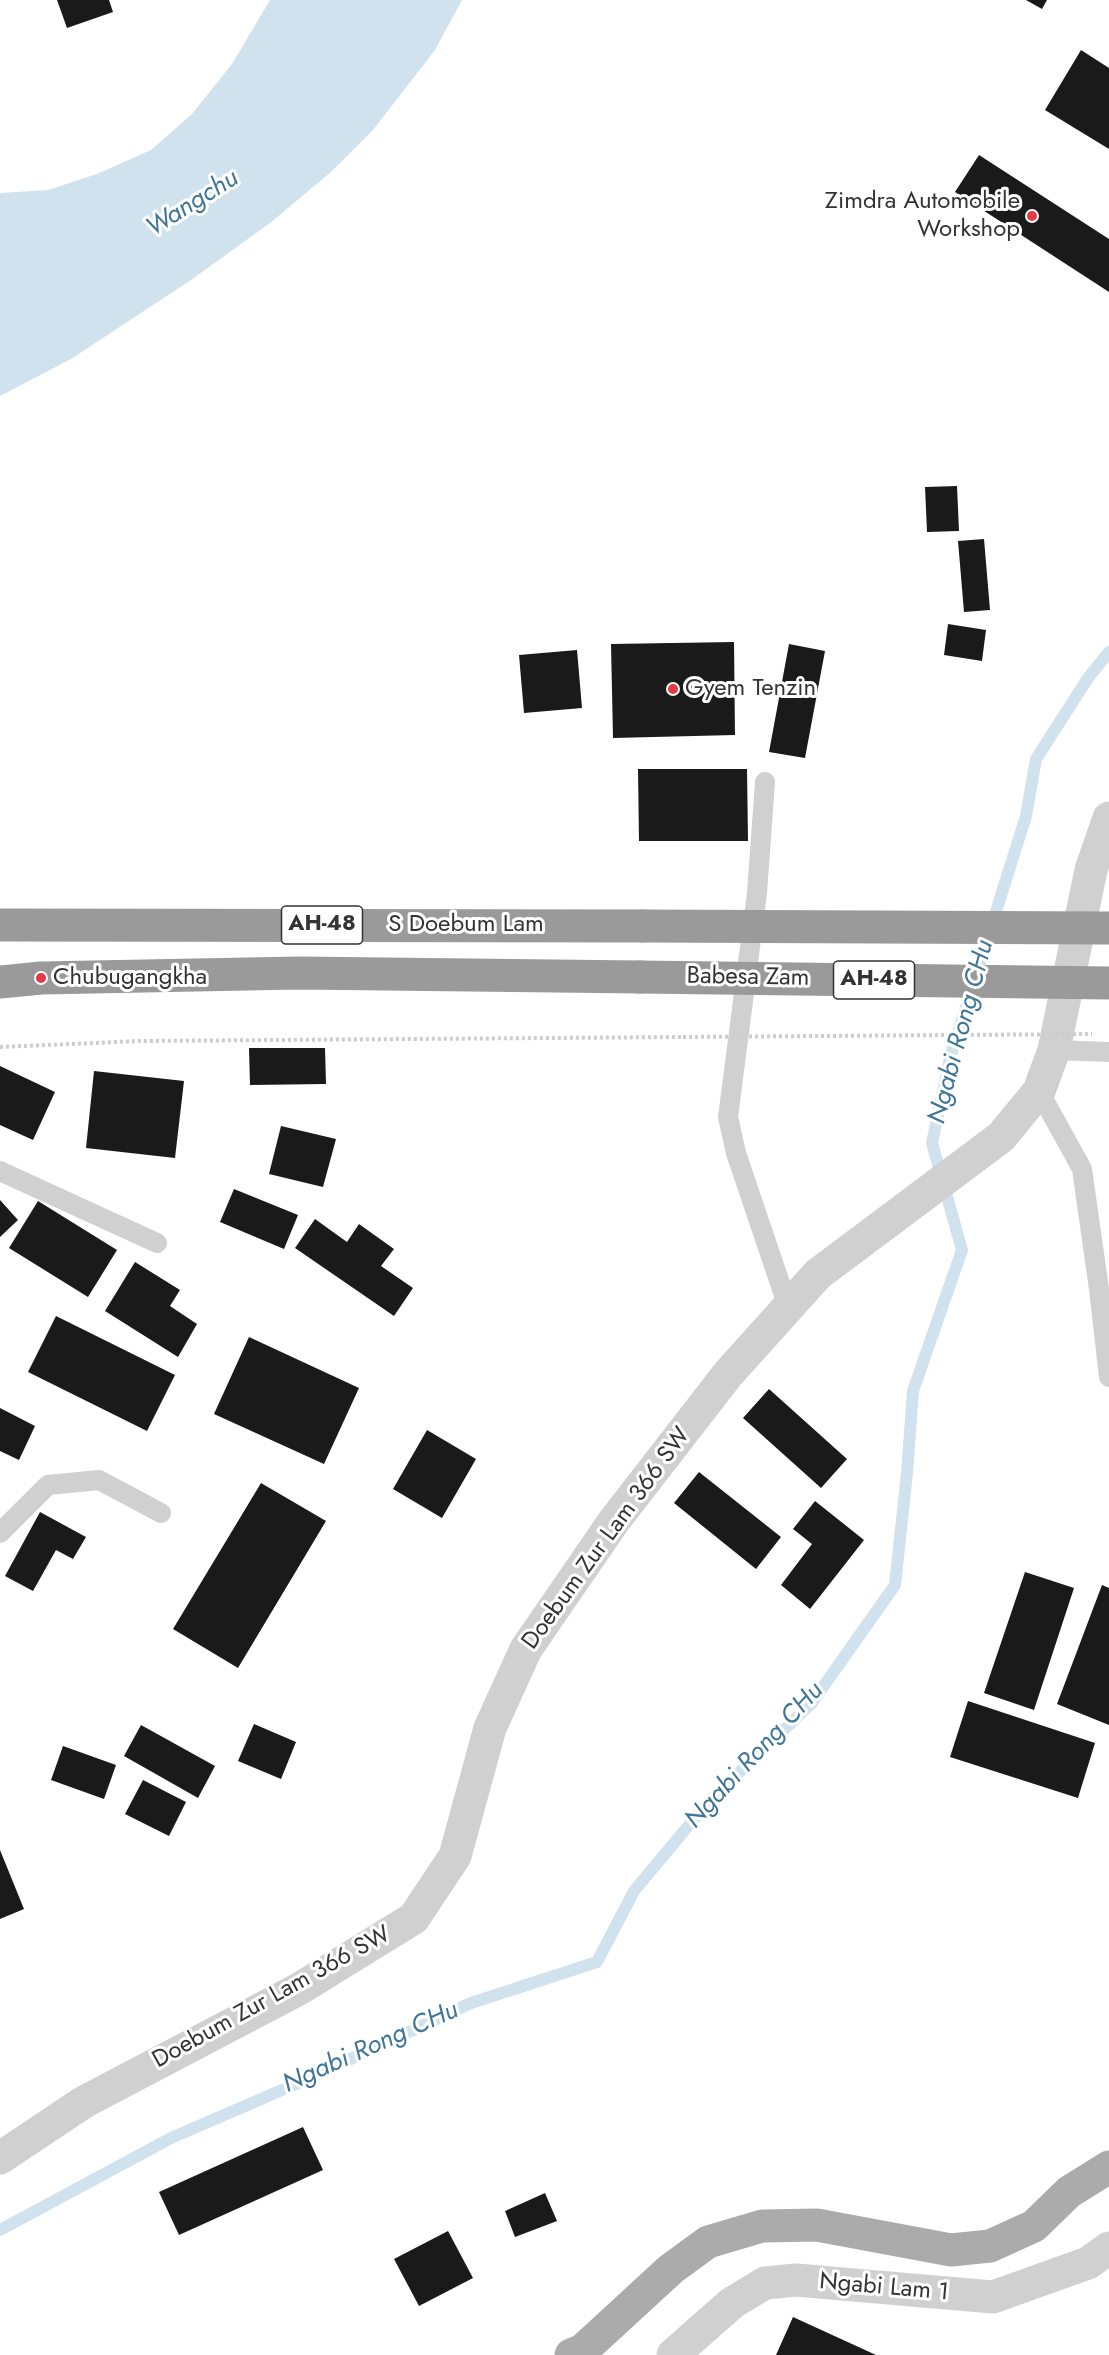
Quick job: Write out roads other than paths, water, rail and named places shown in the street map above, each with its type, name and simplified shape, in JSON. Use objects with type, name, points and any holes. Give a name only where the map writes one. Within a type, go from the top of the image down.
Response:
[{"type":"highway","name":"S Doebum Lam","points":[[0,925],[1109,928]]},
{"type":"highway","name":"S Doebum Lam","points":[[0,982],[41,978],[299,973],[640,977]]},
{"type":"highway","name":"Babesa Zam","points":[[640,977],[1109,982]]},
{"type":"main road","points":[[571,2355],[583,2350],[671,2269],[708,2242],[762,2226],[818,2225],[951,2250],[990,2246],[1034,2226],[1069,2192],[1109,2168]]},
{"type":"street","name":"Doebum Zur Lam 366 SW","points":[[0,2158],[84,2102],[299,1989],[414,1918],[455,1856],[490,1728],[526,1649],[614,1521],[728,1374],[818,1274],[1000,1137],[1039,1091],[1054,1050],[1091,870],[1109,818]]},
{"type":"street","name":"Ngabi Lam 1","points":[[673,2355],[732,2303],[765,2283],[796,2280],[993,2297],[1088,2263],[1109,2248]]},
{"type":"lane","points":[[765,782],[757,893],[728,1117],[736,1153],[788,1307]]},
{"type":"lane","points":[[1054,1050],[1109,1052]]},
{"type":"lane","points":[[1039,1091],[1082,1169],[1100,1289],[1109,1377]]},
{"type":"lane","points":[[0,1172],[157,1243]]},
{"type":"lane","points":[[0,1533],[48,1485],[99,1480],[160,1513]]},
{"type":"water","name":"Wangchu","points":[[270,0],[462,0],[435,50],[373,130],[331,172],[270,223],[191,280],[71,359],[0,396],[0,193],[48,190],[97,174],[151,150],[192,114],[232,64]]},
{"type":"waterway","name":"Ngabi Rong CHu","points":[[0,2230],[171,2138],[312,2077],[471,2003],[597,1962],[634,1891],[710,1800],[811,1704],[895,1585],[913,1391],[962,1250],[932,1143],[950,1058],[1026,816],[1036,759],[1088,678],[1109,652]]},
{"type":"place","name":"Zimdra Automobile Workshop","points":[[1032,216]]},
{"type":"place","name":"Gyem Tenzin","points":[[673,689]]},
{"type":"place","name":"Chubugangkha","points":[[41,978]]}]
